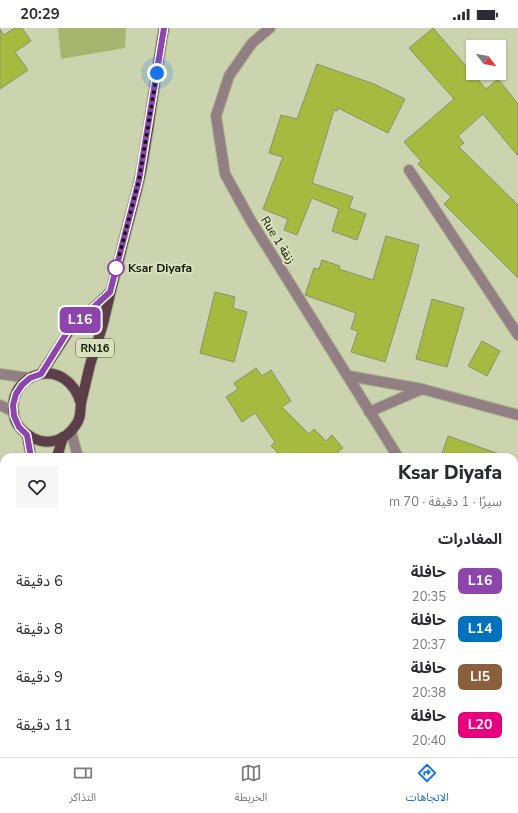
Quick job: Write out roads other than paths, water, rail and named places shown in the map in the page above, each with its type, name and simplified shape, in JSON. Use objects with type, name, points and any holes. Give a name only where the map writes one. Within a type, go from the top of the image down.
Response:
[{"type":"main road","name":"RN16","points":[[59,453],[67,435],[76,426],[81,415],[81,404],[90,365],[102,325],[139,180],[164,28]]},
{"type":"main road","name":"RN16","points":[[41,374],[68,331],[110,292]]},
{"type":"main road","points":[[67,435],[48,442],[37,440],[27,435],[19,427],[14,416],[13,405],[16,394],[22,385],[30,378],[41,374],[52,373],[63,377],[74,386],[79,394],[81,404]]},
{"type":"main road","points":[[27,435],[30,453]]},
{"type":"street","name":"Rue 1 زنقة","points":[[270,28],[252,43],[229,76],[216,116],[225,174],[251,221],[349,376],[396,453]]},
{"type":"street","points":[[409,170],[518,335]]},
{"type":"street","points":[[0,374],[30,378]]},
{"type":"street","points":[[349,376],[422,389],[517,414]]},
{"type":"street","points":[[370,412],[422,389]]},
{"type":"street","points":[[0,405],[14,412]]},
{"type":"street","points":[[67,435],[76,453]]},
{"type":"place","name":"Ksar Diyafa","points":[[116,268]]}]
